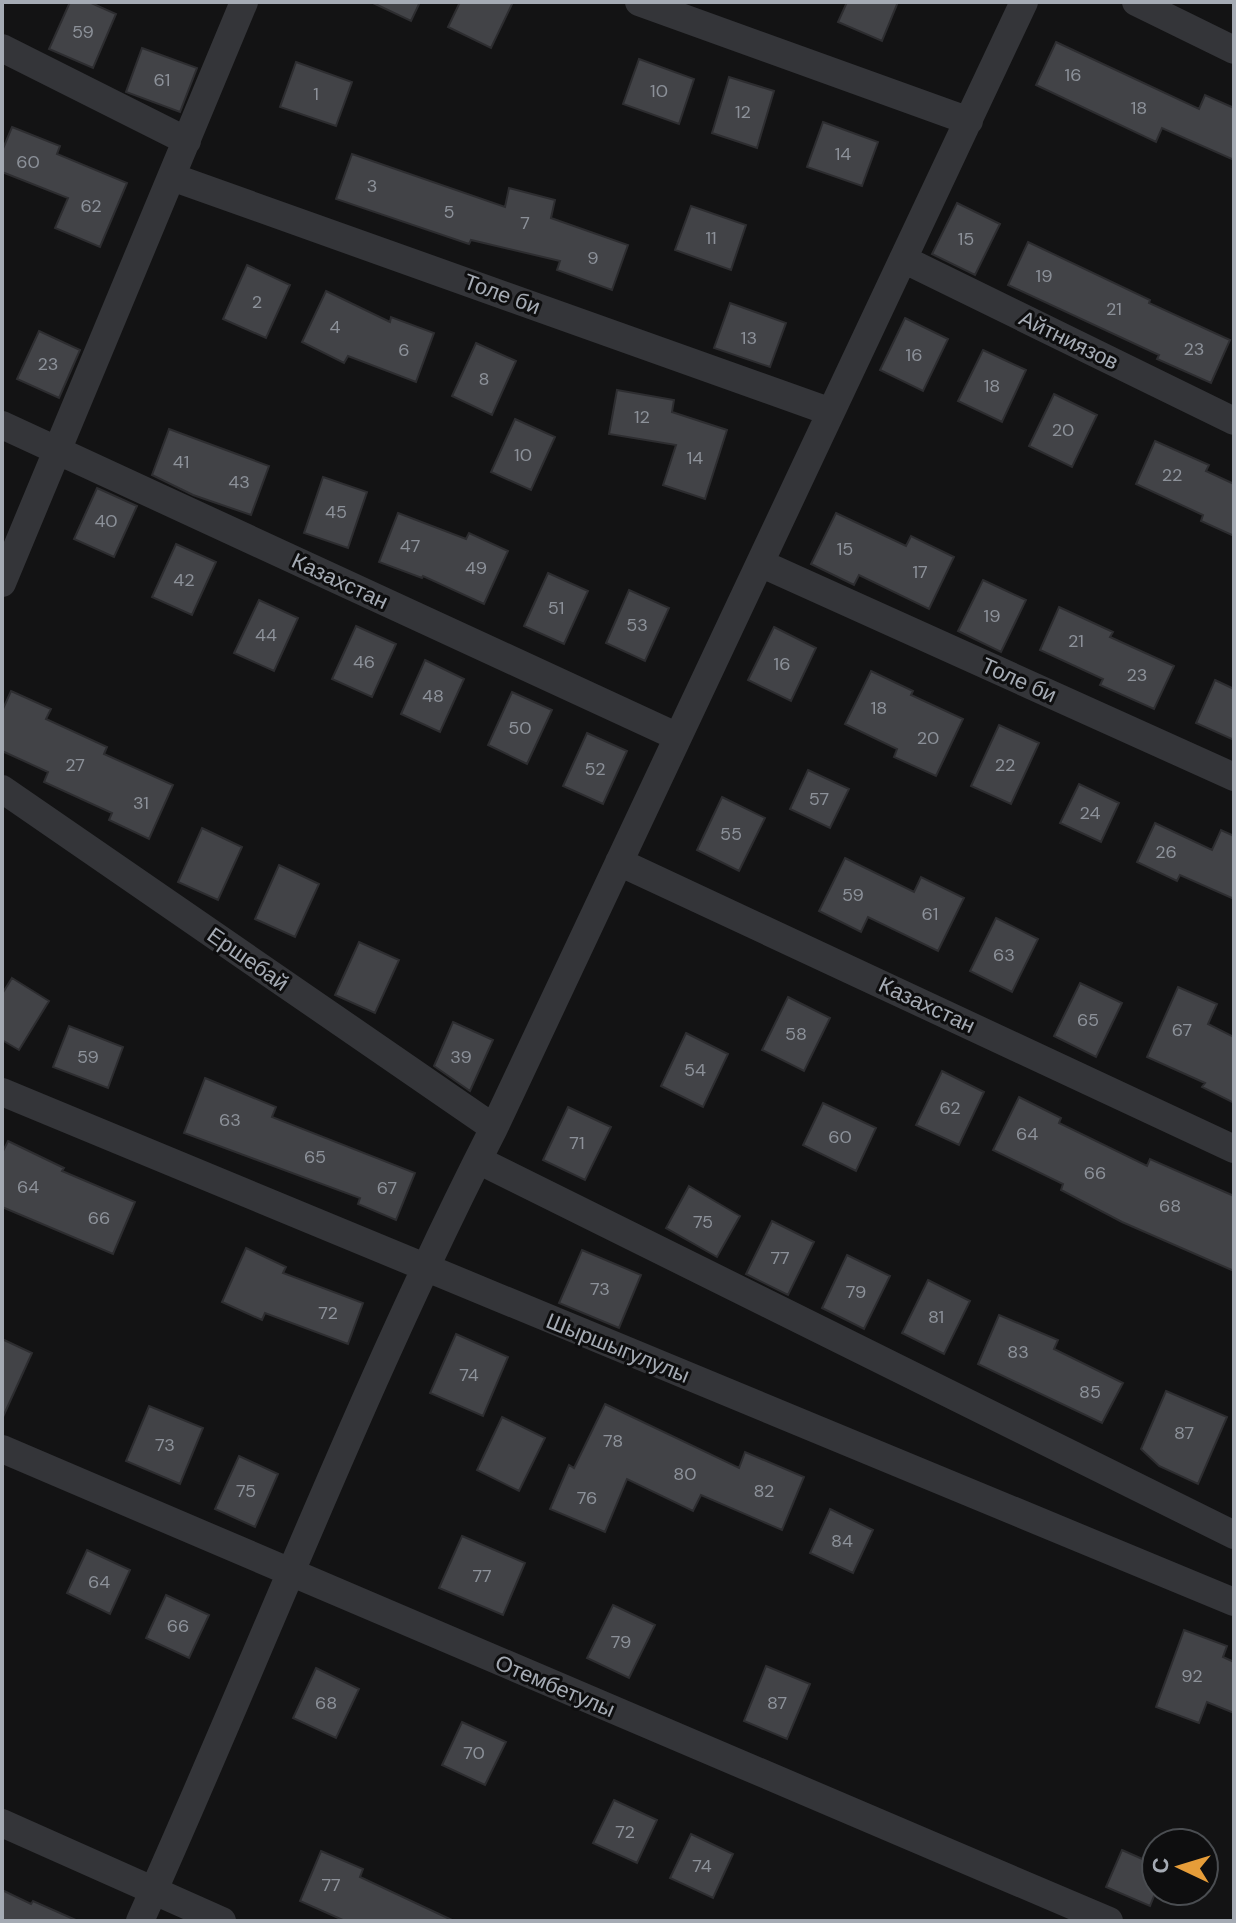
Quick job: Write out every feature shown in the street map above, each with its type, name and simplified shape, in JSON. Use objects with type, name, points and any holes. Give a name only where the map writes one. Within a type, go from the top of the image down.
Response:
[{"type":"street","points":[[2,583],[244,2]]},
{"type":"street","points":[[639,2],[969,121]]},
{"type":"street","points":[[140,1921],[424,1268],[494,1128],[1024,2]]},
{"type":"street","points":[[1136,2],[1234,50]]},
{"type":"street","points":[[2,48],[187,141]]},
{"type":"street","name":"Толе би","points":[[172,177],[831,412]]},
{"type":"street","name":"Айтниязов","points":[[903,259],[1234,421]]},
{"type":"street","name":"Казахстан","points":[[2,425],[678,737]]},
{"type":"street","name":"Толе би","points":[[760,563],[1234,777]]},
{"type":"street","name":"Ершебай","points":[[2,789],[494,1128]]},
{"type":"street","name":"Казахстан","points":[[619,862],[1234,1149]]},
{"type":"street","name":"Шыршыгулулы","points":[[2,1092],[1234,1602]]},
{"type":"street","points":[[478,1160],[1234,1535]]},
{"type":"street","name":"Отембетулы","points":[[2,1449],[1109,1921]]},
{"type":"street","points":[[2,1823],[222,1921]]},
{"type":"building","points":[[70,2],[89,2],[116,14],[93,68],[49,49]]},
{"type":"building","points":[[371,2],[420,2],[411,21]]},
{"type":"building","points":[[460,2],[513,2],[491,48],[448,27]]},
{"type":"building","points":[[847,2],[898,2],[882,41],[838,22]]},
{"type":"building","points":[[1056,42],[1199,109],[1205,95],[1234,108],[1234,160],[1162,128],[1156,142],[1036,85]]},
{"type":"building","points":[[142,48],[197,68],[180,112],[126,92]]},
{"type":"building","points":[[639,59],[694,79],[679,124],[623,104]]},
{"type":"building","points":[[296,62],[352,82],[336,126],[280,107]]},
{"type":"building","points":[[729,77],[774,91],[757,148],[712,133]]},
{"type":"building","points":[[823,122],[878,142],[862,186],[807,167]]},
{"type":"building","points":[[12,127],[60,146],[57,154],[127,183],[100,247],[55,228],[68,198],[2,172],[2,151]]},
{"type":"building","points":[[352,154],[505,207],[509,188],[555,200],[551,218],[628,245],[612,290],[557,270],[560,261],[471,240],[469,244],[336,199]]},
{"type":"building","points":[[957,203],[1000,224],[975,275],[932,254]]},
{"type":"building","points":[[691,206],[746,225],[731,270],[675,250]]},
{"type":"building","points":[[1028,242],[1230,340],[1211,383],[1157,359],[1159,355],[1008,285]]},
{"type":"building","points":[[247,265],[290,285],[266,338],[223,319]]},
{"type":"building","points":[[326,291],[390,322],[391,317],[434,333],[416,382],[348,356],[344,363],[302,342]]},
{"type":"building","points":[[730,303],[786,323],[770,367],[714,348]]},
{"type":"building","points":[[905,318],[948,339],[923,391],[880,370]]},
{"type":"building","points":[[39,331],[80,350],[59,398],[17,379]]},
{"type":"building","points":[[476,343],[516,361],[492,415],[452,396]]},
{"type":"building","points":[[983,350],[1026,370],[1002,422],[958,401]]},
{"type":"building","points":[[617,390],[674,400],[672,412],[727,430],[705,499],[663,485],[676,445],[609,434]]},
{"type":"building","points":[[1054,394],[1097,415],[1072,467],[1029,446]]},
{"type":"building","points":[[515,419],[555,437],[531,490],[491,472]]},
{"type":"building","points":[[169,429],[269,466],[251,515],[193,495],[152,475]]},
{"type":"building","points":[[1155,441],[1209,465],[1206,471],[1234,484],[1234,536],[1201,521],[1203,515],[1136,484]]},
{"type":"building","points":[[323,477],[367,492],[348,548],[304,533]]},
{"type":"building","points":[[97,488],[137,506],[114,557],[74,539]]},
{"type":"building","points":[[398,513],[466,539],[469,533],[508,551],[484,604],[423,576],[379,562]]},
{"type":"building","points":[[836,513],[906,546],[911,536],[954,557],[929,609],[859,575],[854,585],[811,564]]},
{"type":"building","points":[[176,544],[216,562],[192,615],[152,597]]},
{"type":"building","points":[[548,573],[588,591],[564,644],[524,626]]},
{"type":"building","points":[[983,580],[1026,600],[1001,652],[958,631]]},
{"type":"building","points":[[629,590],[669,608],[645,661],[606,643]]},
{"type":"building","points":[[259,600],[298,618],[274,671],[234,653]]},
{"type":"building","points":[[1059,607],[1113,632],[1110,637],[1174,666],[1154,709],[1100,685],[1103,679],[1040,650]]},
{"type":"building","points":[[356,626],[396,644],[372,697],[332,679]]},
{"type":"building","points":[[774,627],[816,648],[791,701],[748,680]]},
{"type":"building","points":[[425,660],[464,679],[440,732],[401,714]]},
{"type":"building","points":[[871,671],[913,691],[911,695],[963,719],[936,776],[894,757],[897,749],[845,724]]},
{"type":"building","points":[[1215,680],[1234,689],[1234,740],[1196,723]]},
{"type":"building","points":[[11,691],[51,709],[46,719],[107,747],[104,754],[173,785],[149,839],[109,820],[112,813],[44,782],[48,772],[2,751],[2,711]]},
{"type":"building","points":[[512,692],[552,710],[527,764],[488,745]]},
{"type":"building","points":[[999,725],[1039,743],[1011,804],[971,786]]},
{"type":"building","points":[[587,733],[627,751],[603,804],[563,786]]},
{"type":"building","points":[[808,770],[849,789],[830,828],[790,809]]},
{"type":"building","points":[[1079,784],[1119,803],[1101,842],[1060,823]]},
{"type":"building","points":[[722,797],[765,818],[739,871],[697,850]]},
{"type":"building","points":[[1155,823],[1212,850],[1221,830],[1234,836],[1234,899],[1180,875],[1177,881],[1137,862]]},
{"type":"building","points":[[202,828],[242,847],[218,900],[178,882]]},
{"type":"building","points":[[845,858],[914,892],[921,877],[964,898],[938,951],[868,917],[861,932],[819,911]]},
{"type":"building","points":[[279,865],[319,884],[295,937],[255,919]]},
{"type":"building","points":[[996,918],[1038,939],[1012,992],[970,971]]},
{"type":"building","points":[[359,942],[399,960],[375,1013],[335,995]]},
{"type":"building","points":[[12,978],[49,1001],[19,1050],[2,1040],[2,994]]},
{"type":"building","points":[[1080,983],[1122,1003],[1096,1057],[1054,1036]]},
{"type":"building","points":[[1178,987],[1217,1004],[1208,1024],[1234,1037],[1234,1103],[1202,1087],[1205,1083],[1147,1057]]},
{"type":"building","points":[[788,997],[830,1018],[804,1071],[762,1050]]},
{"type":"building","points":[[453,1022],[493,1040],[470,1091],[434,1066]]},
{"type":"building","points":[[69,1026],[123,1047],[108,1088],[53,1067]]},
{"type":"building","points":[[686,1033],[728,1054],[703,1107],[661,1086]]},
{"type":"building","points":[[942,1071],[984,1092],[959,1145],[916,1125]]},
{"type":"building","points":[[205,1078],[276,1107],[272,1117],[415,1173],[396,1220],[358,1204],[360,1198],[184,1133]]},
{"type":"building","points":[[1019,1097],[1061,1118],[1059,1123],[1147,1166],[1150,1159],[1234,1196],[1234,1271],[1122,1222],[1061,1190],[1063,1184],[993,1150]]},
{"type":"building","points":[[823,1103],[876,1128],[856,1171],[803,1145]]},
{"type":"building","points":[[568,1107],[611,1127],[585,1180],[543,1160]]},
{"type":"building","points":[[8,1141],[64,1168],[62,1171],[135,1202],[113,1254],[2,1207],[2,1153]]},
{"type":"building","points":[[689,1186],[740,1216],[717,1257],[666,1228]]},
{"type":"building","points":[[772,1221],[814,1242],[788,1295],[746,1274]]},
{"type":"building","points":[[246,1248],[286,1267],[283,1273],[363,1303],[348,1344],[265,1313],[262,1320],[222,1302]]},
{"type":"building","points":[[582,1250],[641,1275],[619,1328],[559,1303]]},
{"type":"building","points":[[847,1255],[890,1276],[864,1329],[822,1308]]},
{"type":"building","points":[[928,1280],[970,1301],[944,1354],[902,1333]]},
{"type":"building","points":[[999,1315],[1058,1340],[1054,1349],[1123,1383],[1102,1423],[978,1364]]},
{"type":"building","points":[[456,1334],[508,1357],[483,1416],[430,1393]]},
{"type":"building","points":[[2,1339],[32,1353],[2,1419]]},
{"type":"building","points":[[1166,1391],[1227,1417],[1198,1484],[1159,1466],[1141,1449]]},
{"type":"building","points":[[605,1404],[739,1468],[745,1452],[804,1477],[782,1530],[701,1495],[693,1511],[627,1479],[605,1532],[550,1509],[569,1465],[574,1468]]},
{"type":"building","points":[[149,1406],[203,1428],[180,1484],[126,1461]]},
{"type":"building","points":[[502,1417],[545,1438],[519,1491],[477,1470]]},
{"type":"building","points":[[239,1456],[278,1474],[255,1527],[215,1509]]},
{"type":"building","points":[[830,1509],[873,1530],[853,1573],[810,1553]]},
{"type":"building","points":[[462,1536],[525,1563],[503,1615],[439,1588]]},
{"type":"building","points":[[87,1550],[130,1570],[110,1614],[67,1593]]},
{"type":"building","points":[[166,1595],[209,1615],[189,1658],[146,1638]]},
{"type":"building","points":[[613,1605],[655,1625],[629,1678],[587,1658]]},
{"type":"building","points":[[1184,1630],[1227,1646],[1223,1657],[1234,1662],[1234,1713],[1207,1702],[1199,1723],[1156,1707]]},
{"type":"building","points":[[766,1666],[810,1684],[787,1739],[744,1721]]},
{"type":"building","points":[[316,1668],[359,1689],[336,1738],[293,1718]]},
{"type":"building","points":[[462,1722],[506,1742],[485,1785],[442,1765]]},
{"type":"building","points":[[614,1800],[657,1820],[637,1863],[593,1843]]},
{"type":"building","points":[[691,1834],[733,1854],[713,1898],[670,1878]]},
{"type":"building","points":[[1122,1850],[1140,1858],[1140,1902],[1106,1887]]},
{"type":"building","points":[[321,1851],[363,1869],[360,1877],[454,1921],[345,1921],[300,1901]]},
{"type":"building","points":[[2,1890],[31,1904],[33,1901],[78,1921],[2,1921]]}]
